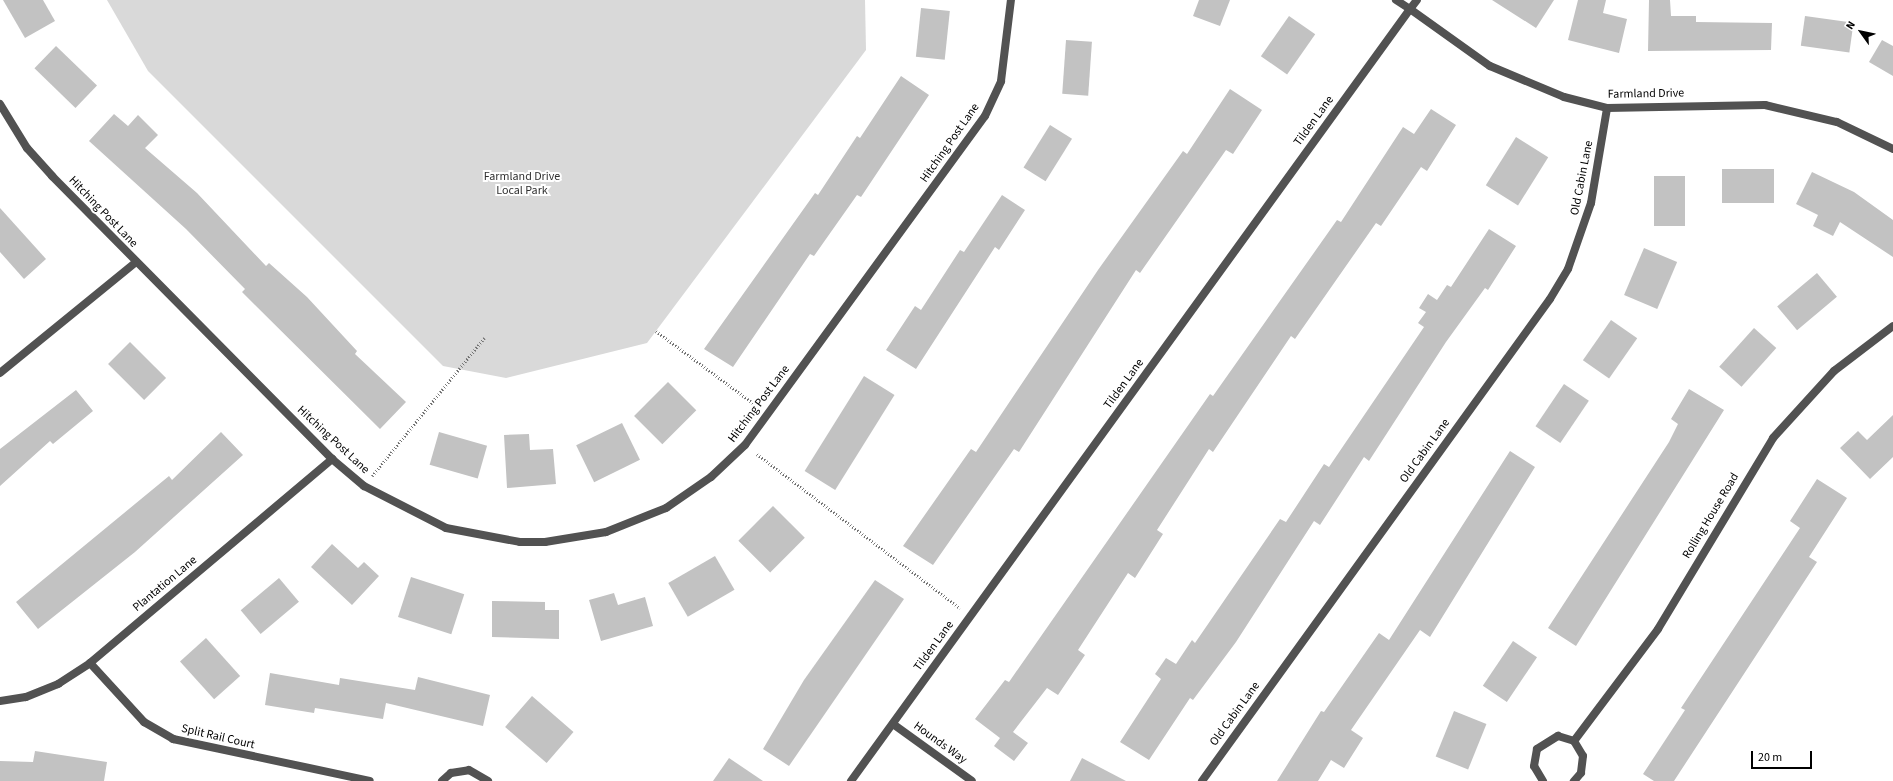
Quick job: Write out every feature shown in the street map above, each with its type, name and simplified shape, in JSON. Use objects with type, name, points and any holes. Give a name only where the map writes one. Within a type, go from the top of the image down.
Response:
[{"type":"street","name":"Hitching Post Lane","points":[[0,104],[27,148],[136,262],[332,459],[364,486],[446,528],[514,541],[545,542],[606,532],[666,508],[711,477],[745,445],[985,116],[1001,81],[1011,0]]},
{"type":"street","name":"Farmland Drive","points":[[1396,0],[1490,66],[1564,97],[1607,108],[1765,105],[1837,122],[1893,148]]},
{"type":"street","name":"Tilden Lane","points":[[851,781],[1417,0]]},
{"type":"street","name":"Old Cabin Lane","points":[[1202,781],[1550,298],[1568,269],[1591,203],[1607,108]]},
{"type":"street","points":[[0,373],[136,262]]},
{"type":"street","name":"Rolling House Road","points":[[1574,742],[1658,629],[1773,438],[1834,371],[1893,326]]},
{"type":"street","name":"Plantation Lane","points":[[0,700],[26,697],[58,684],[90,663],[332,459]]},
{"type":"street","name":"Split Rail Court","points":[[90,663],[144,722],[173,739],[370,781]]},
{"type":"street","name":"Hounds Way","points":[[893,724],[972,781]]},
{"type":"street","points":[[1543,781],[1534,766],[1537,749],[1558,736],[1574,742],[1582,752],[1583,764],[1574,781]]},
{"type":"street","points":[[442,781],[451,772],[469,770],[488,781]]},
{"type":"path","points":[[656,331],[767,414]]},
{"type":"path","points":[[364,486],[484,338]]},
{"type":"path","points":[[745,445],[971,616]]},
{"type":"green space","name":"Farmland Drive Local Park","points":[[107,0],[865,0],[866,50],[647,343],[506,378],[443,366],[148,71]]},
{"type":"building","points":[[3,0],[43,0],[55,21],[25,38]]},
{"type":"building","points":[[1199,0],[1230,0],[1220,26],[1193,16]]},
{"type":"building","points":[[1492,0],[1554,0],[1536,28]]},
{"type":"building","points":[[1578,0],[1606,0],[1603,13],[1627,19],[1619,53],[1568,40]]},
{"type":"building","points":[[1649,0],[1670,0],[1671,16],[1696,16],[1696,22],[1772,23],[1771,50],[1648,51]]},
{"type":"building","points":[[921,8],[950,11],[945,60],[916,57]]},
{"type":"building","points":[[1289,16],[1315,34],[1287,74],[1261,56]]},
{"type":"building","points":[[1805,16],[1854,23],[1849,53],[1801,46]]},
{"type":"building","points":[[1066,40],[1092,42],[1088,96],[1062,94]]},
{"type":"building","points":[[1882,40],[1893,46],[1893,76],[1869,62]]},
{"type":"building","points":[[56,46],[97,86],[75,108],[34,68]]},
{"type":"building","points":[[901,76],[929,95],[861,197],[857,195],[814,256],[810,254],[733,367],[704,349],[815,193],[818,195],[857,136],[860,138]]},
{"type":"building","points":[[1230,89],[1262,110],[1233,154],[1226,150],[1140,273],[1136,270],[1019,452],[1014,449],[933,565],[903,546],[971,449],[976,452],[1098,270],[1183,151],[1187,154]]},
{"type":"building","points":[[1431,109],[1456,125],[1427,171],[1421,167],[1381,226],[1376,223],[1295,339],[1291,336],[1213,452],[1209,449],[1157,530],[1163,534],[1135,578],[1128,573],[1078,650],[1085,655],[1058,695],[1047,688],[1013,732],[1028,743],[1014,761],[994,746],[1000,738],[975,719],[1005,680],[1009,682],[1210,394],[1213,396],[1337,220],[1341,222],[1403,127],[1414,134]]},
{"type":"building","points":[[114,114],[128,126],[138,115],[158,135],[145,148],[197,193],[266,266],[269,263],[307,297],[357,351],[355,354],[406,402],[380,429],[242,292],[245,289],[186,229],[89,141]]},
{"type":"building","points":[[1050,125],[1072,139],[1046,181],[1024,167]]},
{"type":"building","points":[[1516,137],[1548,157],[1518,205],[1486,185]]},
{"type":"building","points":[[1722,169],[1774,169],[1774,203],[1722,203]]},
{"type":"building","points":[[1812,172],[1854,192],[1893,220],[1893,257],[1840,222],[1833,236],[1813,226],[1818,215],[1796,204]]},
{"type":"building","points":[[1654,176],[1685,176],[1685,226],[1654,226]]},
{"type":"building","points":[[1002,195],[1025,210],[999,250],[995,247],[916,369],[886,350],[915,306],[921,310],[960,250],[964,252]]},
{"type":"building","points":[[0,208],[46,259],[24,279],[0,252]]},
{"type":"building","points":[[1489,229],[1516,246],[1488,290],[1485,288],[1446,342],[1369,461],[1364,457],[1320,525],[1314,521],[1236,642],[1193,700],[1190,698],[1149,760],[1120,742],[1161,679],[1155,674],[1166,658],[1176,664],[1192,640],[1195,643],[1280,519],[1286,522],[1324,464],[1329,467],[1424,327],[1418,323],[1426,312],[1419,308],[1428,294],[1437,300],[1447,285],[1451,287]]},
{"type":"building","points":[[1644,248],[1677,262],[1657,309],[1624,295]]},
{"type":"building","points":[[1817,273],[1837,297],[1797,330],[1777,306]]},
{"type":"building","points":[[1611,320],[1637,338],[1609,378],[1583,360]]},
{"type":"building","points":[[1754,328],[1776,348],[1741,387],[1719,367]]},
{"type":"building","points":[[130,342],[166,378],[144,400],[108,364]]},
{"type":"building","points":[[864,376],[895,395],[835,490],[805,471]]},
{"type":"building","points":[[668,382],[696,410],[662,444],[634,416]]},
{"type":"building","points":[[1564,384],[1589,401],[1560,443],[1535,426]]},
{"type":"building","points":[[1689,389],[1724,410],[1576,646],[1548,628],[1669,442],[1678,424],[1671,419]]},
{"type":"building","points":[[76,390],[93,411],[53,444],[50,441],[0,486],[0,449]]},
{"type":"building","points":[[1893,415],[1893,457],[1870,479],[1840,448],[1858,431],[1867,440]]},
{"type":"building","points":[[622,423],[640,460],[594,482],[576,445]]},
{"type":"building","points":[[221,432],[243,455],[135,552],[38,629],[16,602],[169,476],[172,480]]},
{"type":"building","points":[[439,432],[487,446],[478,478],[430,465]]},
{"type":"building","points":[[529,434],[530,450],[553,449],[556,484],[507,488],[504,435]]},
{"type":"building","points":[[1510,451],[1535,467],[1430,637],[1420,630],[1351,730],[1363,738],[1344,768],[1331,760],[1318,781],[1277,781],[1321,711],[1324,712],[1379,633],[1389,640]]},
{"type":"building","points":[[1817,479],[1847,498],[1809,557],[1817,562],[1674,781],[1654,781],[1643,774],[1685,710],[1681,708],[1800,528],[1790,521]]},
{"type":"building","points":[[773,506],[805,538],[770,572],[738,541]]},
{"type":"building","points":[[332,544],[358,568],[364,562],[379,576],[352,605],[311,567]]},
{"type":"building","points":[[715,556],[734,590],[688,617],[668,583]]},
{"type":"building","points":[[411,577],[464,594],[451,634],[398,617]]},
{"type":"building","points":[[279,578],[299,602],[261,634],[241,610]]},
{"type":"building","points":[[875,580],[904,599],[789,766],[763,749],[804,680]]},
{"type":"building","points":[[614,593],[618,605],[645,597],[653,626],[601,641],[589,600]]},
{"type":"building","points":[[492,601],[545,602],[545,610],[559,610],[559,639],[492,637]]},
{"type":"building","points":[[206,638],[240,676],[214,699],[180,661]]},
{"type":"building","points":[[1513,641],[1537,657],[1507,702],[1483,686]]},
{"type":"building","points":[[270,673],[339,685],[340,678],[415,690],[418,677],[490,695],[483,726],[386,703],[383,719],[315,708],[314,713],[265,705]]},
{"type":"building","points":[[532,696],[574,732],[547,763],[505,727]]},
{"type":"building","points":[[1454,711],[1486,724],[1468,770],[1436,756]]},
{"type":"building","points":[[35,751],[107,762],[104,781],[0,781],[0,761],[33,762]]},
{"type":"building","points":[[729,758],[763,781],[713,781]]},
{"type":"building","points":[[1082,758],[1126,781],[1070,781]]}]
